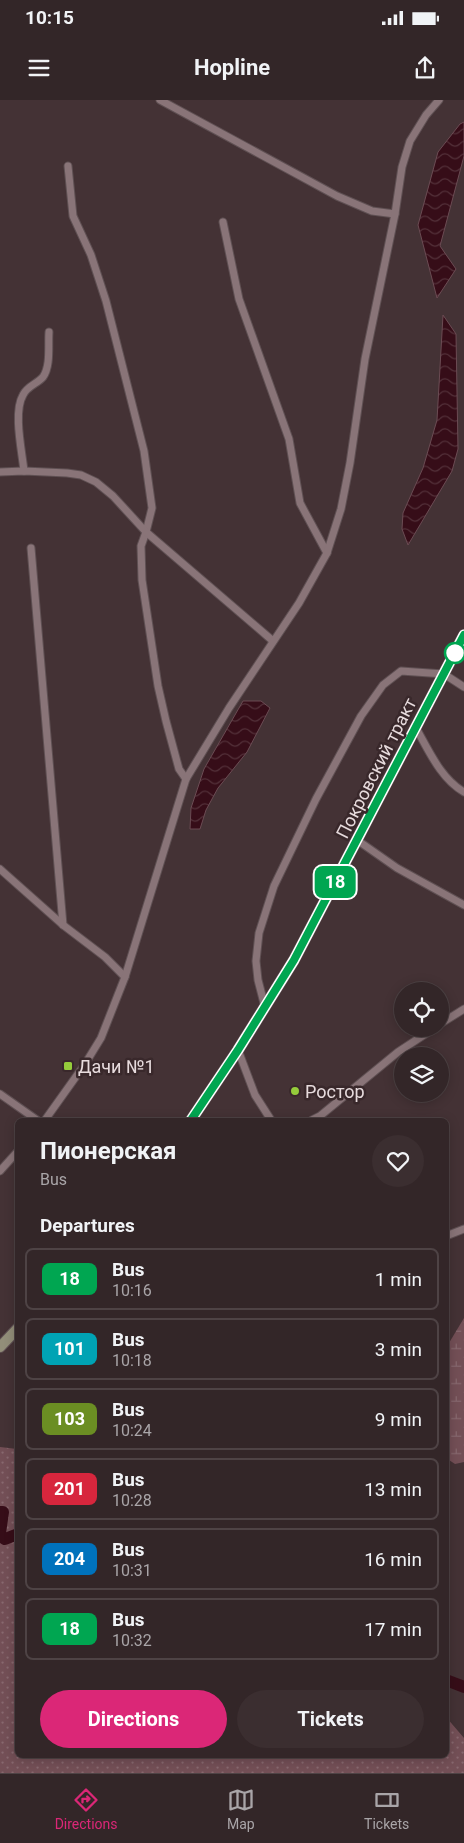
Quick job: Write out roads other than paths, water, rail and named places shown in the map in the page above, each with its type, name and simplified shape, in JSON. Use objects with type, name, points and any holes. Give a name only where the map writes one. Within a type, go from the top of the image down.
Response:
[{"type":"main road","name":"Покровский тракт","points":[[192,1118],[238,1050],[294,960],[464,635]]},
{"type":"main road","points":[[0,1347],[15,1331]]},
{"type":"street","points":[[160,100],[169,103],[337,196],[372,211],[395,214]]},
{"type":"street","points":[[45,1118],[85,1064],[101,1038],[115,1008],[186,779],[299,603],[327,553],[340,509],[350,463],[365,359],[395,214],[402,167],[410,141],[426,114],[439,100]]},
{"type":"street","points":[[68,166],[73,216],[91,255],[106,301],[144,451],[152,508],[146,532],[140,546],[142,580],[158,686],[173,751],[179,769],[186,779]]},
{"type":"street","points":[[224,222],[239,299],[288,439],[300,503],[327,553]]},
{"type":"street","points":[[24,471],[20,442],[19,411],[23,395],[31,385],[42,378],[46,370],[49,332]]},
{"type":"street","points":[[0,472],[24,471],[74,474],[96,482],[113,496],[146,532],[273,641]]},
{"type":"street","points":[[31,548],[63,925]]},
{"type":"street","points":[[265,1007],[258,980],[256,961],[259,933],[274,886],[316,799],[360,716],[383,685],[401,671],[444,674],[464,687]]},
{"type":"street","points":[[416,728],[444,775],[464,792]]},
{"type":"street","points":[[357,840],[397,868],[464,906]]},
{"type":"street","points":[[0,869],[63,925],[105,957],[125,977]]},
{"type":"street","points":[[449,1018],[464,1009]]},
{"type":"street","points":[[316,1118],[398,1052],[421,1037]]},
{"type":"street","points":[[238,1050],[255,1095],[270,1118]]},
{"type":"street","points":[[0,1094],[34,1118]]},
{"type":"street","points":[[0,1171],[15,1154]]},
{"type":"street","points":[[449,1235],[464,1229]]},
{"type":"water","points":[[464,122],[464,156],[440,246],[456,269],[437,298],[418,225],[438,152],[460,124]]},
{"type":"water","points":[[443,315],[456,334],[458,449],[452,471],[408,545],[402,529],[403,513],[423,468],[437,420]]},
{"type":"water","points":[[243,701],[261,701],[270,708],[247,752],[218,788],[206,810],[200,829],[190,829],[191,808],[204,769]]},
{"type":"waterway","points":[[0,1512],[3,1512],[0,1533]]},
{"type":"waterway","points":[[0,1536],[5,1539],[15,1535]]},
{"type":"waterway","points":[[449,1681],[464,1687]]},
{"type":"place","name":"Дачи №1","points":[[68,1066]]},
{"type":"place","name":"Ростор","points":[[295,1091]]}]
